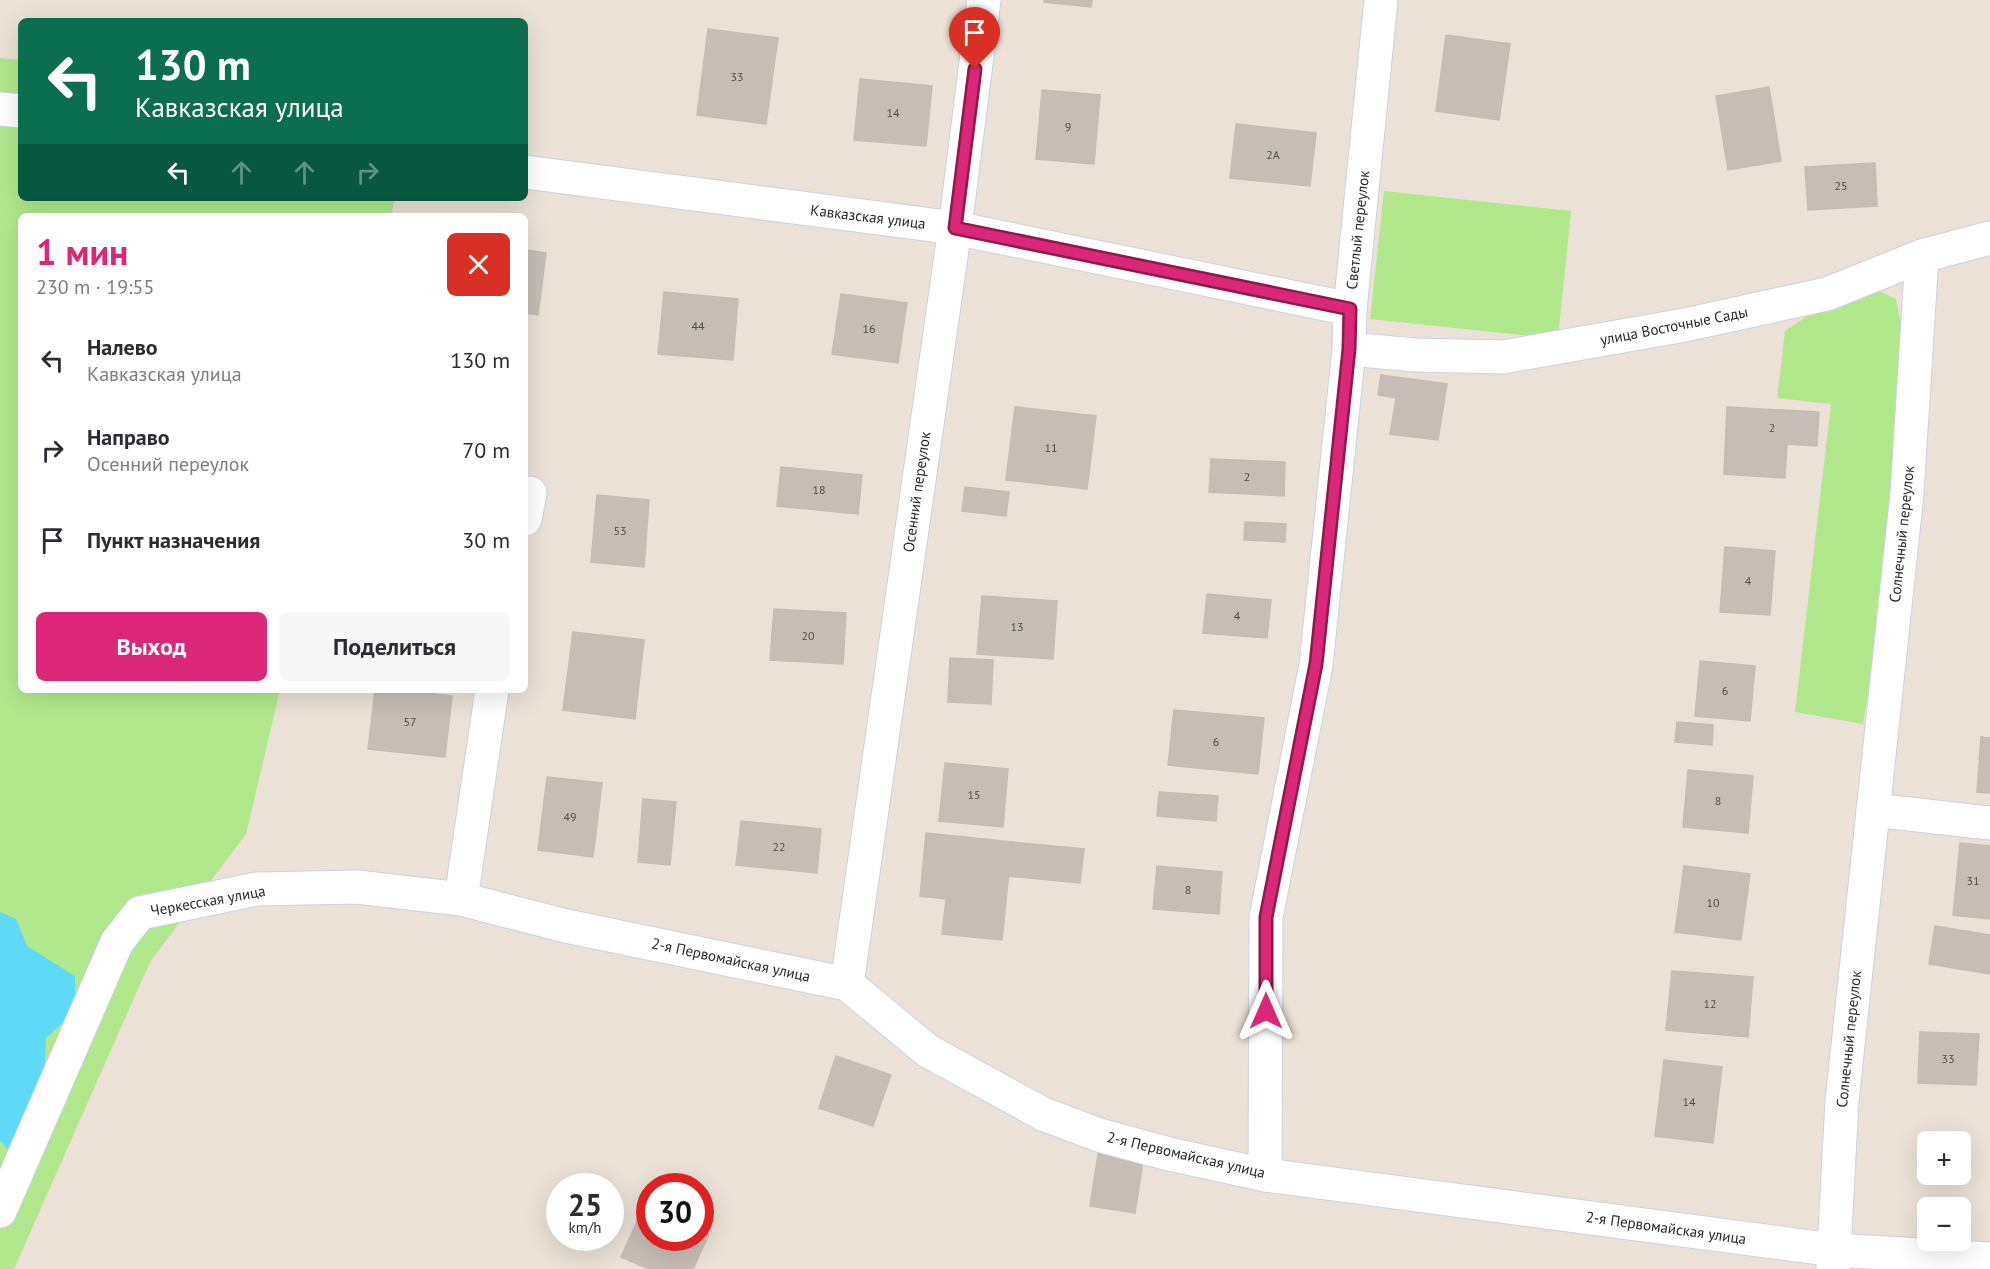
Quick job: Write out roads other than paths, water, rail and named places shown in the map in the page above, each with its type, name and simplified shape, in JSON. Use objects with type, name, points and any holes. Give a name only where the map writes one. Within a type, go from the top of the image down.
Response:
[{"type":"street","name":"Осенний переулок","points":[[847,984],[955,228],[984,0]]},
{"type":"street","name":"Светлый переулок","points":[[1265,1175],[1266,917],[1316,664],[1349,349],[1350,309],[1381,0]]},
{"type":"street","points":[[0,108],[18,111]]},
{"type":"street","name":"Кавказcкая улица","points":[[528,172],[955,228],[1350,309]]},
{"type":"street","name":"улица Восточные Сады","points":[[1349,349],[1415,356],[1503,357],[1685,325],[1827,294],[1923,256],[1990,237]]},
{"type":"street","name":"Солнечный переулок","points":[[1833,1260],[1842,1101],[1907,494],[1923,256]]},
{"type":"street","points":[[461,899],[492,693]]},
{"type":"street","points":[[1873,810],[1990,823]]},
{"type":"street","name":"Черкесская улица","points":[[0,1211],[117,942],[140,913],[257,889],[357,887],[461,899]]},
{"type":"street","name":"2-я Первомайская улица","points":[[461,899],[566,926],[847,984],[928,1051],[1043,1114],[1099,1135],[1168,1154],[1265,1175],[1833,1260],[1990,1259]]},
{"type":"water","points":[[0,912],[16,919],[27,946],[75,976],[75,1012],[46,1038],[44,1084],[13,1155],[0,1141]]}]
